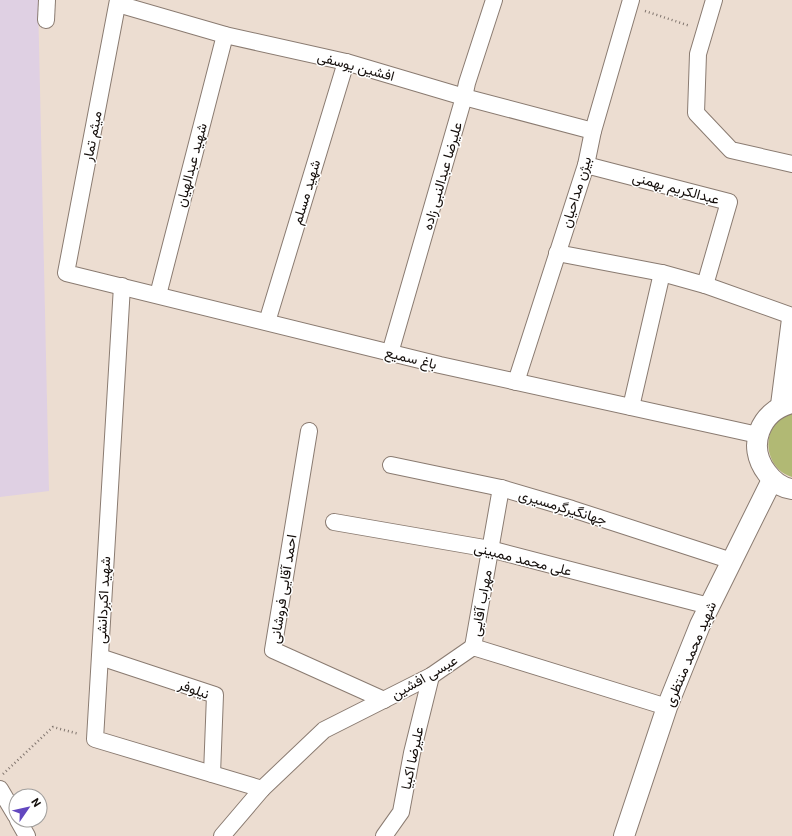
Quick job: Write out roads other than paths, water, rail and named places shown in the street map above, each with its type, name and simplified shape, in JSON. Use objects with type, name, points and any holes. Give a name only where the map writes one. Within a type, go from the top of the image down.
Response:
[{"type":"main road","points":[[792,320],[786,404],[767,416],[758,435],[757,449],[761,466],[772,480],[792,489]]},
{"type":"main road","name":"شهید محمد منتظری","points":[[624,836],[667,707],[700,625],[772,480]]},
{"type":"street","points":[[46,20],[48,0]]},
{"type":"street","name":"علیرضا عبدالنبی زاده","points":[[390,353],[467,83],[494,0]]},
{"type":"street","points":[[714,0],[698,54],[696,113],[730,150],[792,164]]},
{"type":"street","name":"افشین یوسفی","points":[[118,2],[225,35],[346,62],[464,97],[593,131]]},
{"type":"street","name":"میثم تمار","points":[[66,272],[118,2]]},
{"type":"street","name":"بیژن مداحیان","points":[[516,382],[586,165],[593,131],[630,3]]},
{"type":"street","name":"شهید عبدالهیان","points":[[158,295],[225,35]]},
{"type":"street","name":"شهید مسلم","points":[[267,322],[346,62]]},
{"type":"street","name":"عبدالکریم بهمنی","points":[[586,165],[729,202],[705,285]]},
{"type":"street","points":[[557,253],[662,273],[705,285],[792,316]]},
{"type":"street","name":"باغ سمیع","points":[[66,272],[390,353],[758,435]]},
{"type":"street","points":[[631,407],[662,273]]},
{"type":"street","name":"شهید اکبردانشی","points":[[122,286],[95,739],[212,774]]},
{"type":"street","name":"احمد آقایی فروشانی","points":[[309,431],[273,650],[384,700]]},
{"type":"street","name":"جهانگیرگرمسیری","points":[[391,466],[501,488],[572,509],[732,561]]},
{"type":"street","name":"مهراب آقایی","points":[[473,647],[501,488]]},
{"type":"street","name":"علی محمد ممبینی","points":[[334,522],[490,549],[709,606]]},
{"type":"street","name":"عیسی افشین","points":[[222,836],[262,789],[324,730],[431,676],[473,647],[667,707]]},
{"type":"street","name":"نیلوفر","points":[[100,657],[216,695],[212,774]]},
{"type":"street","name":"علیرضا اکبیا","points":[[384,836],[401,812],[412,753],[431,676]]},
{"type":"street","points":[[212,774],[262,789]]},
{"type":"street","points":[[0,789],[8,802]]}]
